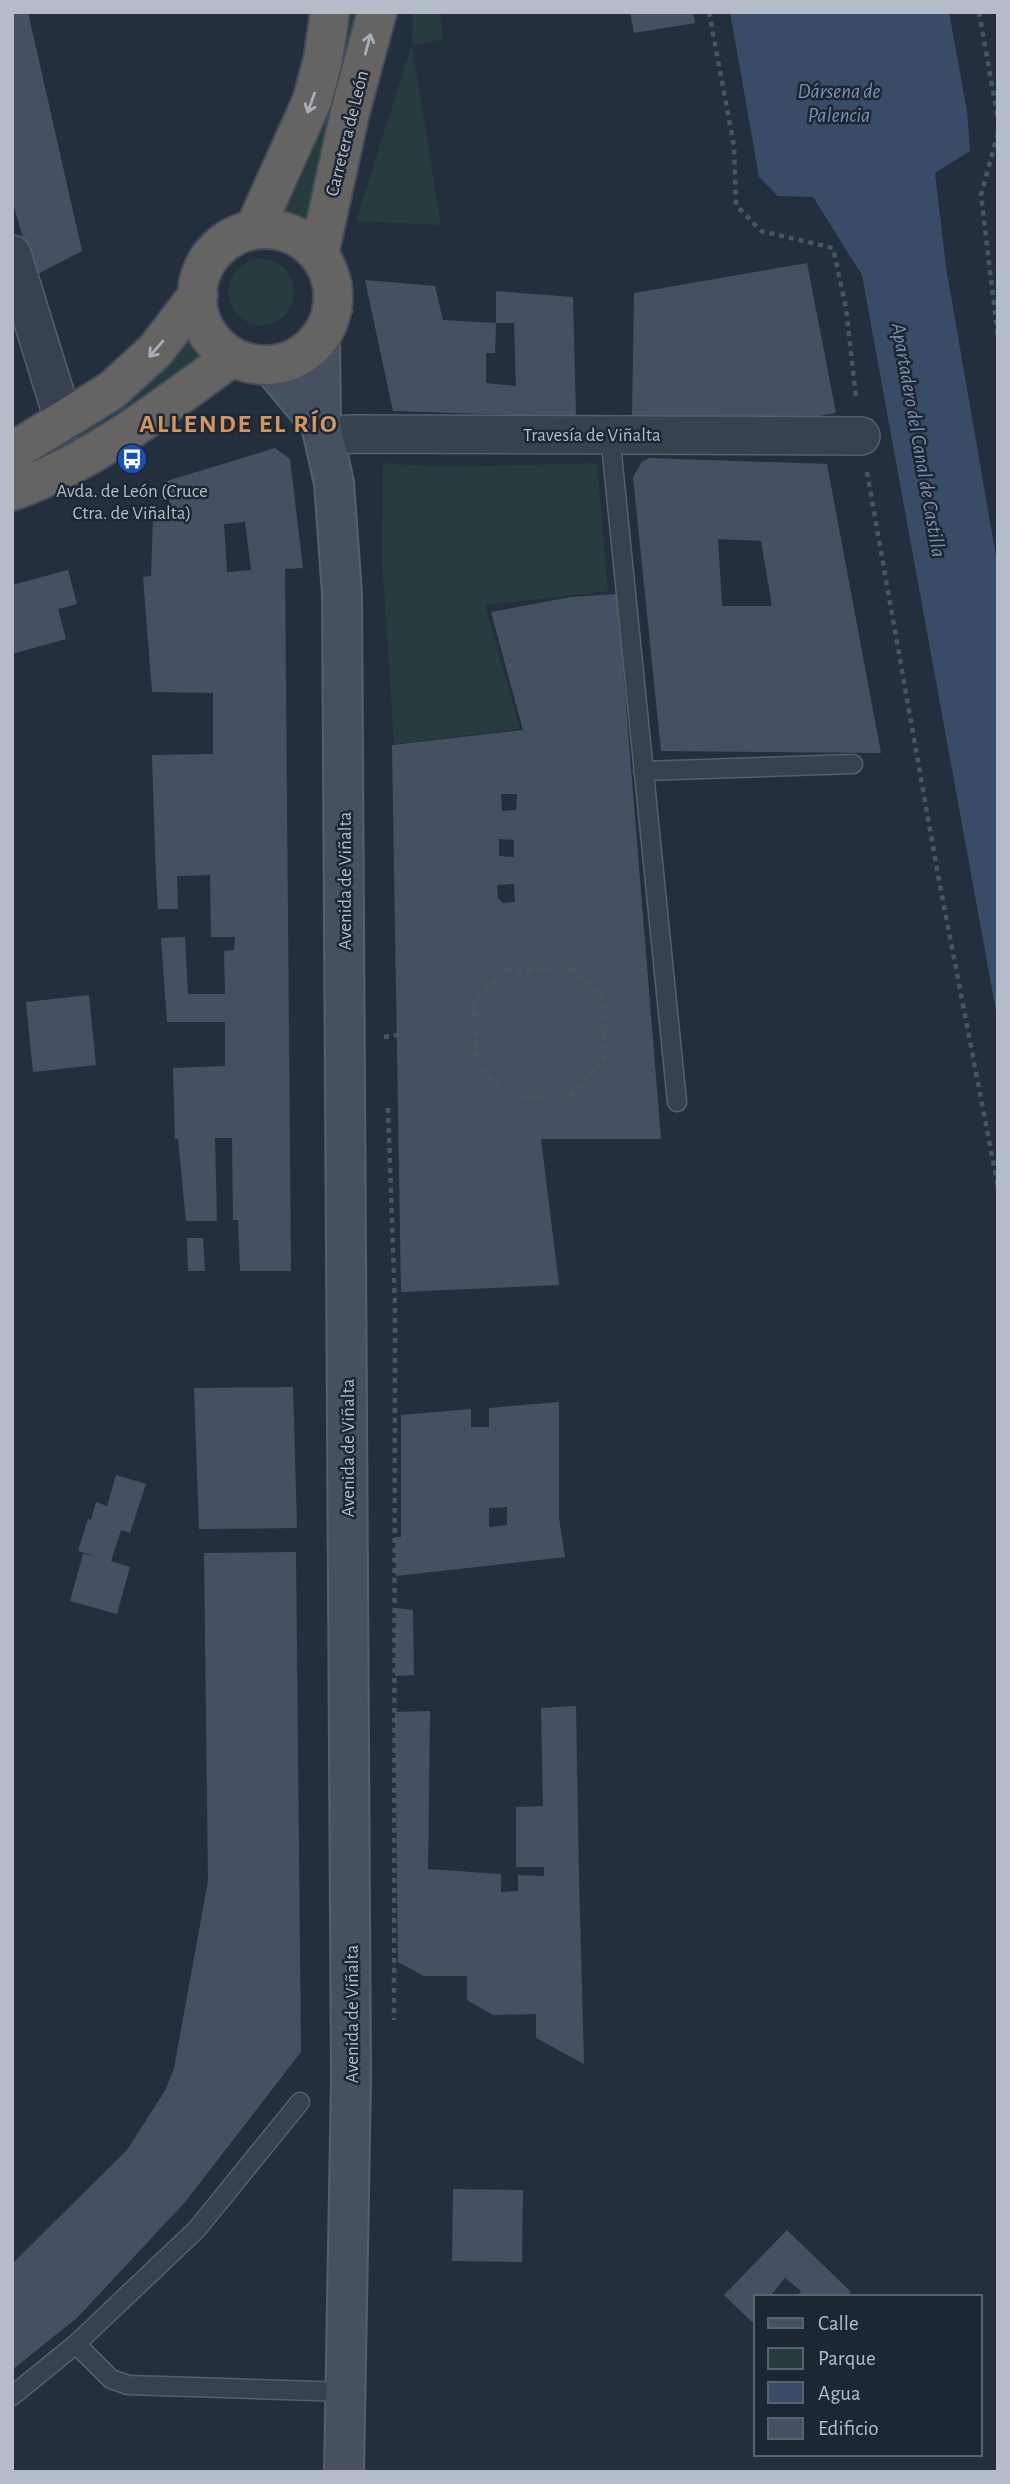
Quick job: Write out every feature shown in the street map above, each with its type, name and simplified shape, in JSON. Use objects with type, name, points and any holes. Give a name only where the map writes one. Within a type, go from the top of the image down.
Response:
[{"type":"highway","name":"Carretera de León","points":[[254,230],[312,101],[323,61],[330,12]]},
{"type":"highway","name":"Carretera de León","points":[[319,254],[350,112],[377,12]]},
{"type":"highway","points":[[254,230],[290,233],[319,254],[331,280],[334,300],[330,319],[320,337],[307,351],[290,361],[271,365],[251,364],[232,357],[206,331],[199,313],[198,295],[202,272],[214,252],[232,238],[254,230]]},
{"type":"highway","points":[[12,452],[111,391],[155,351],[198,295]]},
{"type":"highway","points":[[12,491],[70,467],[118,439],[232,357]]},
{"type":"main road","name":"Avenida de Viñalta","points":[[320,337],[323,431],[334,483],[342,622],[351,2080],[344,2472]]},
{"type":"main road","points":[[271,365],[323,431]]},
{"type":"street","points":[[12,254],[64,422]]},
{"type":"street","name":"Travesía de Viñalta","points":[[323,431],[861,436]]},
{"type":"lane","points":[[610,434],[677,1102]]},
{"type":"lane","points":[[643,771],[853,764]]},
{"type":"lane","points":[[12,2396],[76,2344],[197,2229],[300,2102]]},
{"type":"lane","points":[[76,2344],[111,2379],[128,2385],[346,2392]]},
{"type":"path","points":[[709,12],[733,146],[736,205],[761,231],[833,248],[846,308],[861,436],[938,875],[998,1187]]},
{"type":"path","points":[[979,12],[998,119]]},
{"type":"path","points":[[998,134],[981,195],[998,338]]},
{"type":"path","points":[[571,968],[602,998],[604,1061],[569,1096],[509,1097],[476,1064],[475,1035],[474,1002],[508,970],[571,968]]},
{"type":"green space","points":[[330,12],[377,12],[306,241],[272,229]]},
{"type":"green space","points":[[413,12],[440,12],[443,39],[412,46],[441,225],[356,221],[412,44]]},
{"type":"green space","points":[[254,259],[268,259],[280,264],[289,273],[294,292],[292,305],[285,316],[268,325],[254,325],[242,320],[233,311],[228,299],[228,285],[233,273],[242,264]]},
{"type":"green space","points":[[199,313],[206,331],[217,345],[30,484],[12,452]]},
{"type":"green space","points":[[383,463],[441,467],[597,463],[608,591],[485,605],[520,729],[394,744],[382,559]]},
{"type":"water","points":[[730,12],[949,12],[967,111],[970,151],[935,173],[946,267],[998,568],[998,1022],[862,275],[813,197],[778,196],[759,177]]},
{"type":"building","points":[[12,12],[28,12],[82,251],[34,276],[12,200]]},
{"type":"building","points":[[630,12],[693,12],[695,23],[634,33]]},
{"type":"building","points":[[807,263],[836,413],[777,423],[632,418],[634,293]]},
{"type":"building","points":[[365,280],[435,286],[443,320],[496,323],[496,291],[573,297],[576,417],[393,411]],"holes":[[[496,323],[514,323],[516,386],[486,383],[486,353],[495,353]]]},
{"type":"building","points":[[275,448],[290,459],[303,568],[285,569],[291,1271],[240,1271],[238,1220],[233,1220],[232,1138],[215,1138],[217,1221],[186,1221],[178,1139],[175,1139],[173,1068],[225,1066],[225,1022],[167,1022],[161,938],[185,937],[188,994],[225,994],[224,951],[234,950],[235,937],[211,937],[210,875],[177,876],[178,909],[158,909],[152,755],[213,754],[213,693],[152,692],[143,577],[151,576],[153,517],[171,516],[167,481]],"holes":[[[245,522],[251,570],[227,572],[224,524]]]},
{"type":"building","points":[[649,458],[827,464],[881,753],[661,751],[633,477],[642,462]],"holes":[[[718,539],[761,541],[772,606],[722,606]]]},
{"type":"building","points":[[68,570],[77,604],[58,609],[66,639],[12,654],[12,585]]},
{"type":"building","points":[[617,594],[661,1139],[541,1139],[559,1285],[401,1292],[392,745],[523,730],[491,612],[571,597]],"holes":[[[501,794],[517,794],[516,810],[502,811]],[[499,839],[514,840],[514,857],[499,856]],[[514,884],[515,902],[503,903],[498,898],[497,885]]]},
{"type":"building","points":[[89,995],[96,1065],[33,1072],[26,1002]]},
{"type":"building","points":[[187,1238],[203,1238],[205,1271],[188,1271]]},
{"type":"building","points":[[293,1387],[297,1528],[199,1529],[194,1388]]},
{"type":"building","points":[[559,1402],[559,1518],[565,1557],[396,1576],[395,1537],[401,1537],[401,1415],[471,1409],[471,1427],[489,1427],[489,1408]],"holes":[[[507,1507],[507,1525],[489,1527],[489,1508]]]},
{"type":"building","points":[[116,1475],[146,1484],[130,1533],[121,1530],[111,1561],[130,1567],[117,1614],[70,1601],[83,1554],[95,1556],[78,1551],[88,1519],[91,1520],[96,1502],[107,1506]]},
{"type":"building","points":[[296,1552],[301,2052],[186,2201],[78,2317],[12,2370],[12,2264],[127,2150],[166,2089],[174,2068],[208,1881],[204,1553]]},
{"type":"building","points":[[396,1608],[413,1610],[414,1675],[395,1676]]},
{"type":"building","points":[[576,1706],[584,2064],[536,2038],[536,2014],[493,2015],[467,2000],[467,1976],[424,1976],[398,1962],[395,1712],[430,1711],[428,1869],[501,1874],[501,1892],[518,1891],[518,1875],[544,1876],[544,1867],[516,1867],[516,1807],[543,1806],[541,1708]]},
{"type":"building","points":[[453,2189],[523,2190],[522,2262],[452,2261]]},
{"type":"building","points":[[787,2230],[851,2292],[848,2295],[798,2295],[801,2291],[785,2278],[773,2295],[754,2295],[754,2324],[724,2295]]},
{"type":"place","name":"Avda. de León (Cruce Ctra. de Viñalta)","points":[[132,459]]},
{"type":"district","name":"ALLENDE EL RÍO","points":[[239,423]]},
{"type":"water label","name":"Dársena de Palencia","points":[[839,103]]},
{"type":"water label","name":"Apartadero del Canal de Castilla","points":[[919,440]]}]
